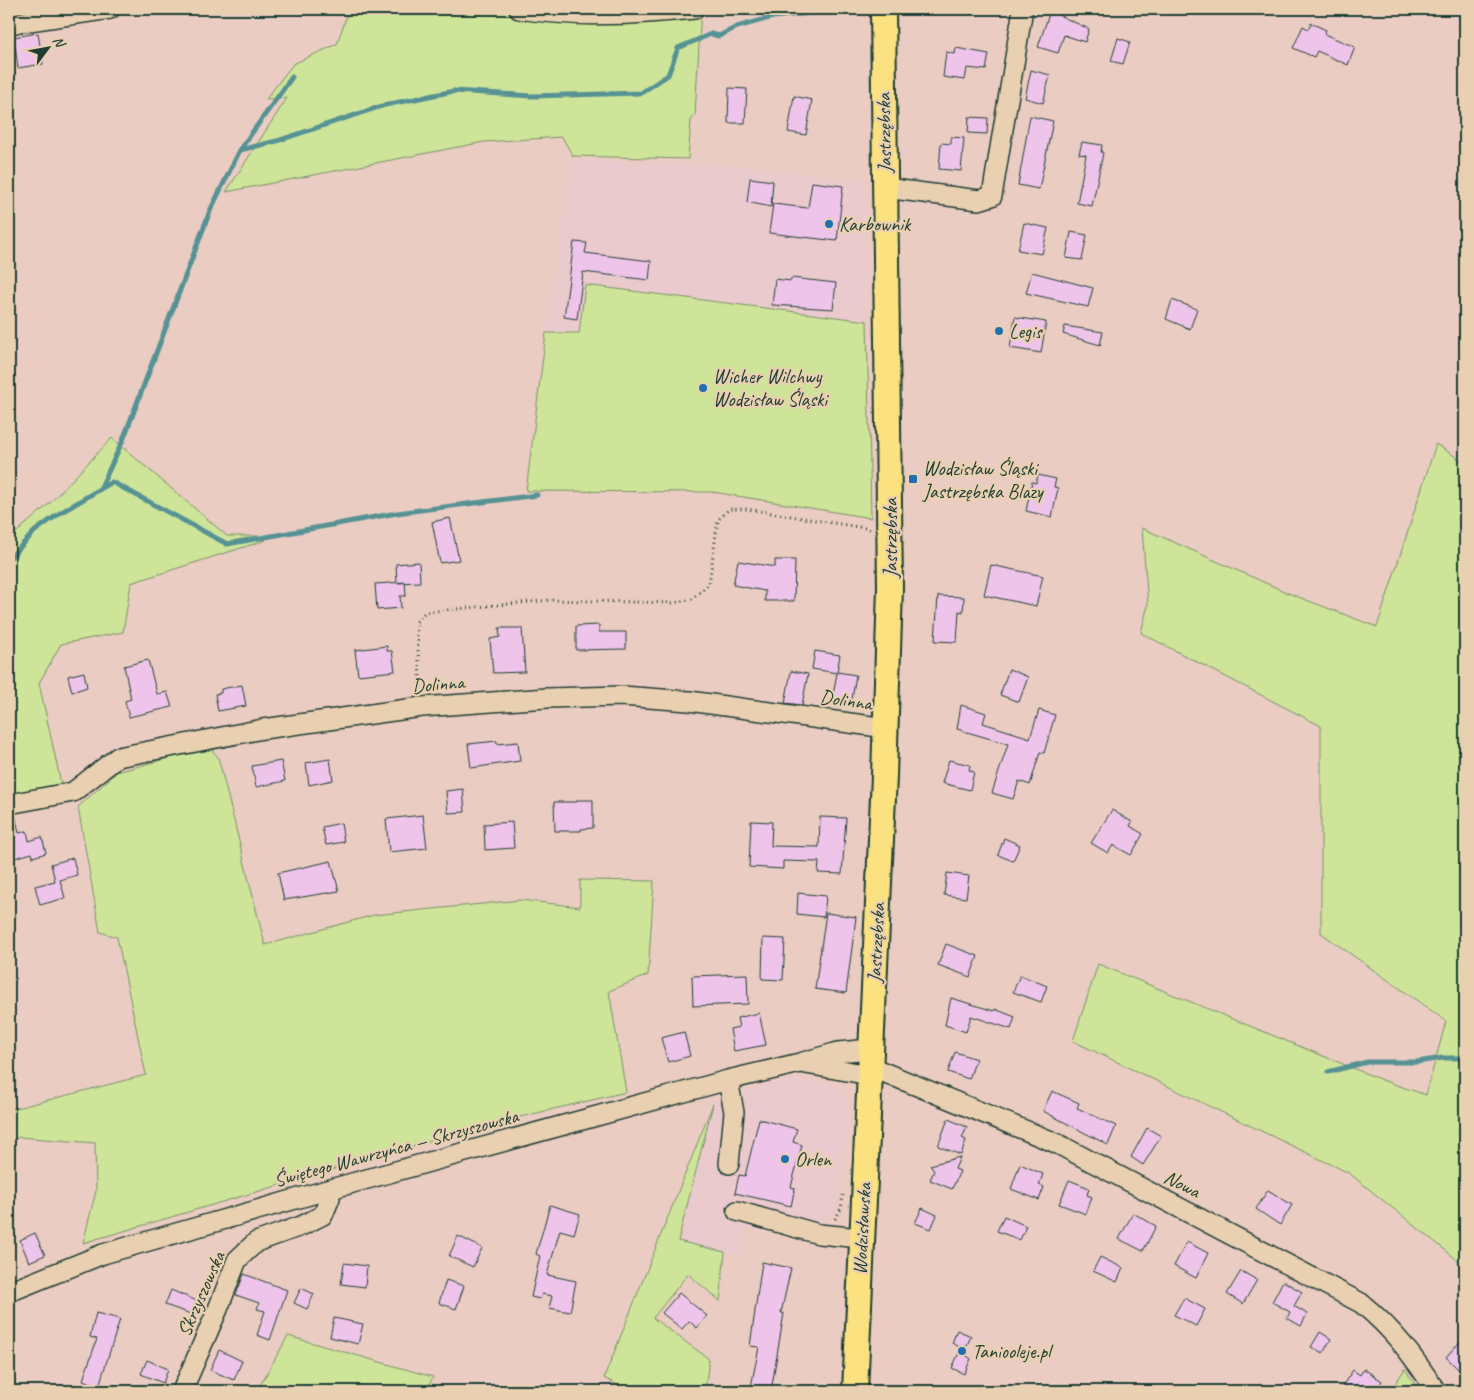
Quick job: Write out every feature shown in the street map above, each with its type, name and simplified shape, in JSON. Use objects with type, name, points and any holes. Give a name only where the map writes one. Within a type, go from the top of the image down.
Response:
[{"type":"main road","name":"Jastrzębska","points":[[871,1064],[886,728],[890,532],[883,9]]},
{"type":"main road","name":"Wodzisławska","points":[[855,1391],[871,1064]]},
{"type":"street","points":[[9,24],[110,9]]},
{"type":"street","points":[[519,9],[573,14],[653,13],[694,9]]},
{"type":"street","points":[[885,188],[979,200],[992,196],[1023,9]]},
{"type":"street","name":"Dolinna","points":[[9,804],[73,792],[118,757],[263,729],[422,707],[546,698],[622,696],[689,701],[886,728]]},
{"type":"street","name":"Świętego Wawrzyńca — Skrzyszowska","points":[[9,1292],[103,1254],[327,1190],[728,1080],[838,1052],[871,1064]]},
{"type":"street","points":[[800,1063],[871,1064]]},
{"type":"street","name":"Nowa","points":[[871,1064],[1056,1143],[1361,1304],[1386,1323],[1419,1364],[1436,1391]]},
{"type":"street","points":[[728,1080],[734,1112],[730,1164]]},
{"type":"street","name":"Skrzyszowska","points":[[182,1391],[237,1260],[256,1242],[307,1223],[323,1214],[330,1198],[327,1190]]},
{"type":"street","points":[[737,1211],[819,1234],[861,1238]]},
{"type":"path","points":[[422,707],[416,622],[426,612],[551,600],[674,603],[692,600],[709,584],[718,520],[730,509],[747,509],[890,532]]},
{"type":"shaded area","points":[[572,160],[736,166],[865,182],[867,321],[585,285],[579,334],[546,333]]},
{"type":"shaded area","points":[[797,1079],[832,1084],[842,1091],[849,1106],[849,1123],[835,1212],[825,1221],[830,1244],[746,1228],[740,1256],[678,1241],[715,1099],[775,1082]]},
{"type":"green space","points":[[349,9],[701,9],[695,115],[691,120],[688,159],[573,156],[562,137],[484,142],[226,192],[287,98],[266,99],[293,64],[337,44]]},
{"type":"green space","name":"Wicher Wilchwy Wodzisław Śląski","points":[[585,285],[867,321],[871,518],[713,492],[526,491],[546,333],[579,333]]},
{"type":"green space","points":[[112,438],[227,536],[259,536],[266,540],[131,583],[123,632],[61,644],[39,683],[62,788],[9,801],[9,539],[50,503]]},
{"type":"green space","points":[[1436,444],[1465,463],[1465,1266],[1349,1173],[1073,1041],[1098,964],[1382,1080],[1426,1095],[1446,1021],[1321,933],[1321,726],[1141,633],[1148,605],[1142,528],[1288,593],[1377,627]]},
{"type":"green space","points":[[209,747],[218,757],[265,945],[374,915],[521,900],[580,907],[580,880],[654,881],[648,975],[609,991],[626,1092],[473,1128],[83,1243],[96,1191],[95,1143],[20,1137],[9,1141],[9,1110],[146,1075],[117,937],[100,932],[78,807],[117,772]]},
{"type":"green space","points":[[713,1104],[678,1241],[725,1252],[720,1301],[688,1274],[653,1318],[709,1359],[705,1391],[629,1391],[604,1378]]},
{"type":"green space","points":[[288,1336],[433,1377],[426,1391],[257,1391]]},
{"type":"green space","points":[[1405,1369],[1419,1391],[1390,1391]]},
{"type":"building","points":[[1050,11],[1089,29],[1085,42],[1064,35],[1058,53],[1038,47]]},
{"type":"building","points":[[1311,23],[1326,30],[1324,34],[1355,47],[1348,65],[1317,51],[1314,57],[1293,48],[1303,26],[1308,29]]},
{"type":"building","points":[[38,33],[43,64],[18,68],[14,37]]},
{"type":"building","points":[[1118,38],[1130,42],[1123,64],[1111,61]]},
{"type":"building","points":[[956,48],[989,54],[986,70],[967,68],[965,80],[943,77],[946,52],[955,54]]},
{"type":"building","points":[[1031,70],[1050,75],[1043,103],[1025,98]]},
{"type":"building","points":[[729,88],[747,89],[745,123],[728,123]]},
{"type":"building","points":[[794,96],[812,100],[806,135],[788,132]]},
{"type":"building","points":[[1030,116],[1053,121],[1039,189],[1018,185]]},
{"type":"building","points":[[969,117],[988,118],[987,134],[968,133]]},
{"type":"building","points":[[951,137],[964,138],[961,171],[939,169],[941,143],[951,144]]},
{"type":"building","points":[[1082,142],[1102,145],[1101,152],[1103,153],[1092,206],[1077,203],[1086,155],[1079,154]]},
{"type":"building","points":[[750,178],[773,181],[771,207],[747,202]]},
{"type":"building","points":[[812,182],[843,186],[837,241],[769,233],[773,204],[808,208]]},
{"type":"building","points":[[1024,223],[1048,228],[1042,254],[1018,250]]},
{"type":"building","points":[[1071,232],[1087,235],[1082,260],[1066,258]]},
{"type":"building","points":[[574,242],[587,243],[585,253],[651,261],[649,280],[583,272],[577,319],[564,317]]},
{"type":"building","points":[[1032,272],[1093,288],[1088,307],[1026,293]]},
{"type":"building","points":[[791,278],[836,283],[833,309],[772,305],[775,279],[791,281]]},
{"type":"building","points":[[1172,300],[1197,309],[1190,329],[1166,319]]},
{"type":"building","points":[[1015,317],[1046,322],[1041,353],[1010,348]]},
{"type":"building","points":[[1065,326],[1103,332],[1100,345],[1063,334]]},
{"type":"building","points":[[1038,475],[1056,479],[1054,487],[1058,488],[1052,517],[1026,511],[1032,482],[1036,483]]},
{"type":"building","points":[[450,518],[459,560],[440,563],[432,522]]},
{"type":"building","points":[[775,560],[795,560],[794,601],[765,601],[765,591],[733,585],[738,561],[775,567]]},
{"type":"building","points":[[419,562],[420,582],[397,583],[396,564]]},
{"type":"building","points":[[991,565],[1043,576],[1036,606],[984,595]]},
{"type":"building","points":[[405,582],[406,596],[400,596],[401,608],[377,610],[375,584]]},
{"type":"building","points":[[938,596],[964,597],[963,612],[959,611],[957,642],[935,641]]},
{"type":"building","points":[[599,625],[599,632],[626,632],[626,649],[576,650],[576,626]]},
{"type":"building","points":[[499,628],[522,628],[525,672],[493,673],[490,639],[500,637]]},
{"type":"building","points":[[387,646],[387,651],[392,651],[395,671],[358,675],[355,650]]},
{"type":"building","points":[[815,651],[840,655],[837,672],[856,675],[851,705],[832,701],[837,673],[812,669]]},
{"type":"building","points":[[148,660],[157,694],[167,692],[172,707],[129,717],[125,701],[131,699],[124,666]]},
{"type":"building","points":[[1009,669],[1028,677],[1019,702],[1000,695]]},
{"type":"building","points":[[791,671],[808,674],[802,705],[785,703]]},
{"type":"building","points":[[84,672],[87,687],[72,692],[68,676]]},
{"type":"building","points":[[242,685],[246,706],[218,711],[215,694],[221,693],[221,689]]},
{"type":"building","points":[[961,705],[986,713],[983,723],[1030,738],[1039,710],[1055,715],[1044,753],[1040,752],[1030,785],[1019,781],[1013,799],[992,793],[1008,744],[957,729]]},
{"type":"building","points":[[497,741],[497,744],[518,742],[520,761],[471,768],[468,744]]},
{"type":"building","points":[[330,759],[333,780],[309,785],[306,763]]},
{"type":"building","points":[[949,760],[970,765],[969,770],[974,772],[970,790],[942,783]]},
{"type":"building","points":[[281,761],[285,781],[256,787],[252,766]]},
{"type":"building","points":[[463,789],[465,812],[448,813],[446,791]]},
{"type":"building","points":[[577,800],[593,800],[593,828],[581,829],[581,831],[555,831],[554,802],[577,802]]},
{"type":"building","points":[[1112,810],[1132,822],[1130,826],[1143,834],[1131,855],[1113,845],[1108,853],[1091,843]]},
{"type":"building","points":[[15,814],[19,833],[27,831],[29,841],[42,837],[46,853],[33,857],[32,853],[11,859],[9,849],[9,815]]},
{"type":"building","points":[[423,815],[427,848],[389,852],[386,819]]},
{"type":"building","points":[[820,817],[846,818],[842,874],[818,873],[819,862],[783,861],[783,869],[749,867],[751,821],[772,822],[771,846],[819,847]]},
{"type":"building","points":[[512,822],[514,848],[485,850],[484,824]]},
{"type":"building","points":[[341,823],[344,842],[326,845],[322,827]]},
{"type":"building","points":[[1004,838],[1020,845],[1013,861],[998,855]]},
{"type":"building","points":[[73,858],[77,875],[60,880],[65,898],[40,905],[35,886],[55,881],[51,864]]},
{"type":"building","points":[[331,861],[339,891],[284,900],[278,873]]},
{"type":"building","points":[[947,873],[969,876],[966,898],[944,895]]},
{"type":"building","points":[[798,893],[826,896],[824,917],[797,914]]},
{"type":"building","points":[[826,913],[856,917],[846,993],[815,989]]},
{"type":"building","points":[[763,938],[785,939],[783,980],[762,979]]},
{"type":"building","points":[[946,944],[978,956],[970,977],[938,965]]},
{"type":"building","points":[[747,974],[748,1004],[693,1006],[692,976]]},
{"type":"building","points":[[1020,975],[1047,986],[1041,1002],[1013,992]]},
{"type":"building","points":[[951,998],[994,1011],[995,1009],[1015,1017],[1011,1029],[971,1016],[966,1032],[945,1025]]},
{"type":"building","points":[[759,1013],[766,1045],[734,1051],[730,1029],[739,1027],[737,1018]]},
{"type":"building","points":[[684,1032],[690,1056],[668,1062],[661,1038]]},
{"type":"building","points":[[955,1052],[976,1059],[969,1079],[948,1072]]},
{"type":"building","points":[[1052,1091],[1079,1103],[1077,1108],[1116,1126],[1108,1145],[1043,1111]]},
{"type":"building","points":[[759,1119],[797,1129],[793,1142],[802,1145],[791,1187],[795,1188],[791,1206],[735,1193],[739,1175],[745,1176]]},
{"type":"building","points":[[948,1119],[967,1127],[962,1138],[966,1140],[961,1155],[938,1146]]},
{"type":"building","points":[[1147,1128],[1161,1136],[1143,1165],[1131,1157]]},
{"type":"building","points":[[960,1157],[955,1169],[960,1171],[952,1189],[930,1180],[934,1171],[930,1165]]},
{"type":"building","points":[[1020,1164],[1043,1174],[1039,1185],[1044,1187],[1039,1200],[1011,1189]]},
{"type":"building","points":[[1069,1180],[1089,1188],[1087,1195],[1092,1197],[1086,1214],[1059,1204]]},
{"type":"building","points":[[1268,1190],[1292,1205],[1280,1225],[1256,1209]]},
{"type":"building","points":[[550,1205],[580,1214],[574,1234],[560,1230],[547,1275],[576,1281],[570,1312],[549,1308],[552,1296],[542,1294],[540,1299],[531,1297],[540,1256],[536,1254]]},
{"type":"building","points":[[922,1208],[937,1215],[931,1229],[915,1223]]},
{"type":"building","points":[[1133,1213],[1156,1226],[1143,1251],[1119,1239]]},
{"type":"building","points":[[1004,1216],[1026,1226],[1020,1240],[997,1231]]},
{"type":"building","points":[[35,1233],[45,1255],[29,1262],[20,1240]]},
{"type":"building","points":[[458,1236],[482,1248],[473,1267],[449,1256]]},
{"type":"building","points":[[1187,1242],[1208,1253],[1196,1278],[1174,1266]]},
{"type":"building","points":[[1100,1257],[1123,1268],[1117,1282],[1093,1271]]},
{"type":"building","points":[[762,1262],[791,1268],[781,1313],[784,1313],[771,1391],[751,1387],[759,1347],[750,1346]]},
{"type":"building","points":[[344,1263],[367,1266],[365,1287],[341,1284]]},
{"type":"building","points":[[1241,1271],[1257,1280],[1243,1304],[1227,1294]]},
{"type":"building","points":[[244,1274],[287,1290],[270,1340],[257,1335],[265,1311],[257,1309],[259,1303],[236,1295]]},
{"type":"building","points":[[446,1280],[464,1286],[456,1309],[439,1303]]},
{"type":"building","points":[[1283,1281],[1302,1292],[1294,1306],[1307,1314],[1301,1326],[1287,1318],[1290,1312],[1272,1302]]},
{"type":"building","points":[[301,1288],[314,1294],[307,1309],[294,1303]]},
{"type":"building","points":[[171,1290],[197,1301],[191,1314],[165,1305]]},
{"type":"building","points":[[679,1293],[707,1316],[697,1328],[689,1321],[682,1329],[662,1313]]},
{"type":"building","points":[[1184,1298],[1205,1309],[1196,1326],[1174,1315]]},
{"type":"building","points":[[96,1313],[120,1319],[99,1386],[83,1380],[97,1339],[90,1337]]},
{"type":"building","points":[[334,1318],[363,1324],[358,1344],[330,1337]]},
{"type":"building","points":[[957,1330],[971,1336],[965,1350],[952,1343]]},
{"type":"building","points":[[1320,1332],[1331,1339],[1323,1353],[1311,1347]]},
{"type":"building","points":[[1465,1337],[1465,1376],[1446,1357]]},
{"type":"building","points":[[219,1350],[242,1361],[234,1380],[210,1370]]},
{"type":"building","points":[[960,1351],[971,1359],[964,1374],[952,1368]]},
{"type":"building","points":[[147,1360],[168,1369],[163,1383],[141,1374]]},
{"type":"building","points":[[1364,1369],[1382,1381],[1375,1391],[1339,1391],[1353,1370],[1360,1375]]},
{"type":"waterway","points":[[240,150],[277,141],[385,105],[454,91],[531,96],[641,93],[668,75],[678,48],[711,34],[719,36],[737,27],[773,17],[847,9]]},
{"type":"waterway","points":[[101,487],[123,440],[210,211],[241,148],[292,77]]},
{"type":"waterway","points":[[9,559],[35,531],[60,513],[112,482],[227,544],[397,513],[537,495]]},
{"type":"waterway","points":[[1328,1072],[1367,1062],[1417,1062],[1443,1058],[1465,1058]]},
{"type":"place","name":"Karbownik","points":[[829,224]]},
{"type":"place","name":"Legis","points":[[999,331]]},
{"type":"place","name":"Wicher Wilchwy Wodzisław Śląski","points":[[703,388]]},
{"type":"place","name":"Wodzisław Śląski Jastrzębska Blazy","points":[[913,479]]},
{"type":"place","name":"Orlen","points":[[785,1159]]},
{"type":"place","name":"Taniooleje.pl","points":[[962,1351]]}]
